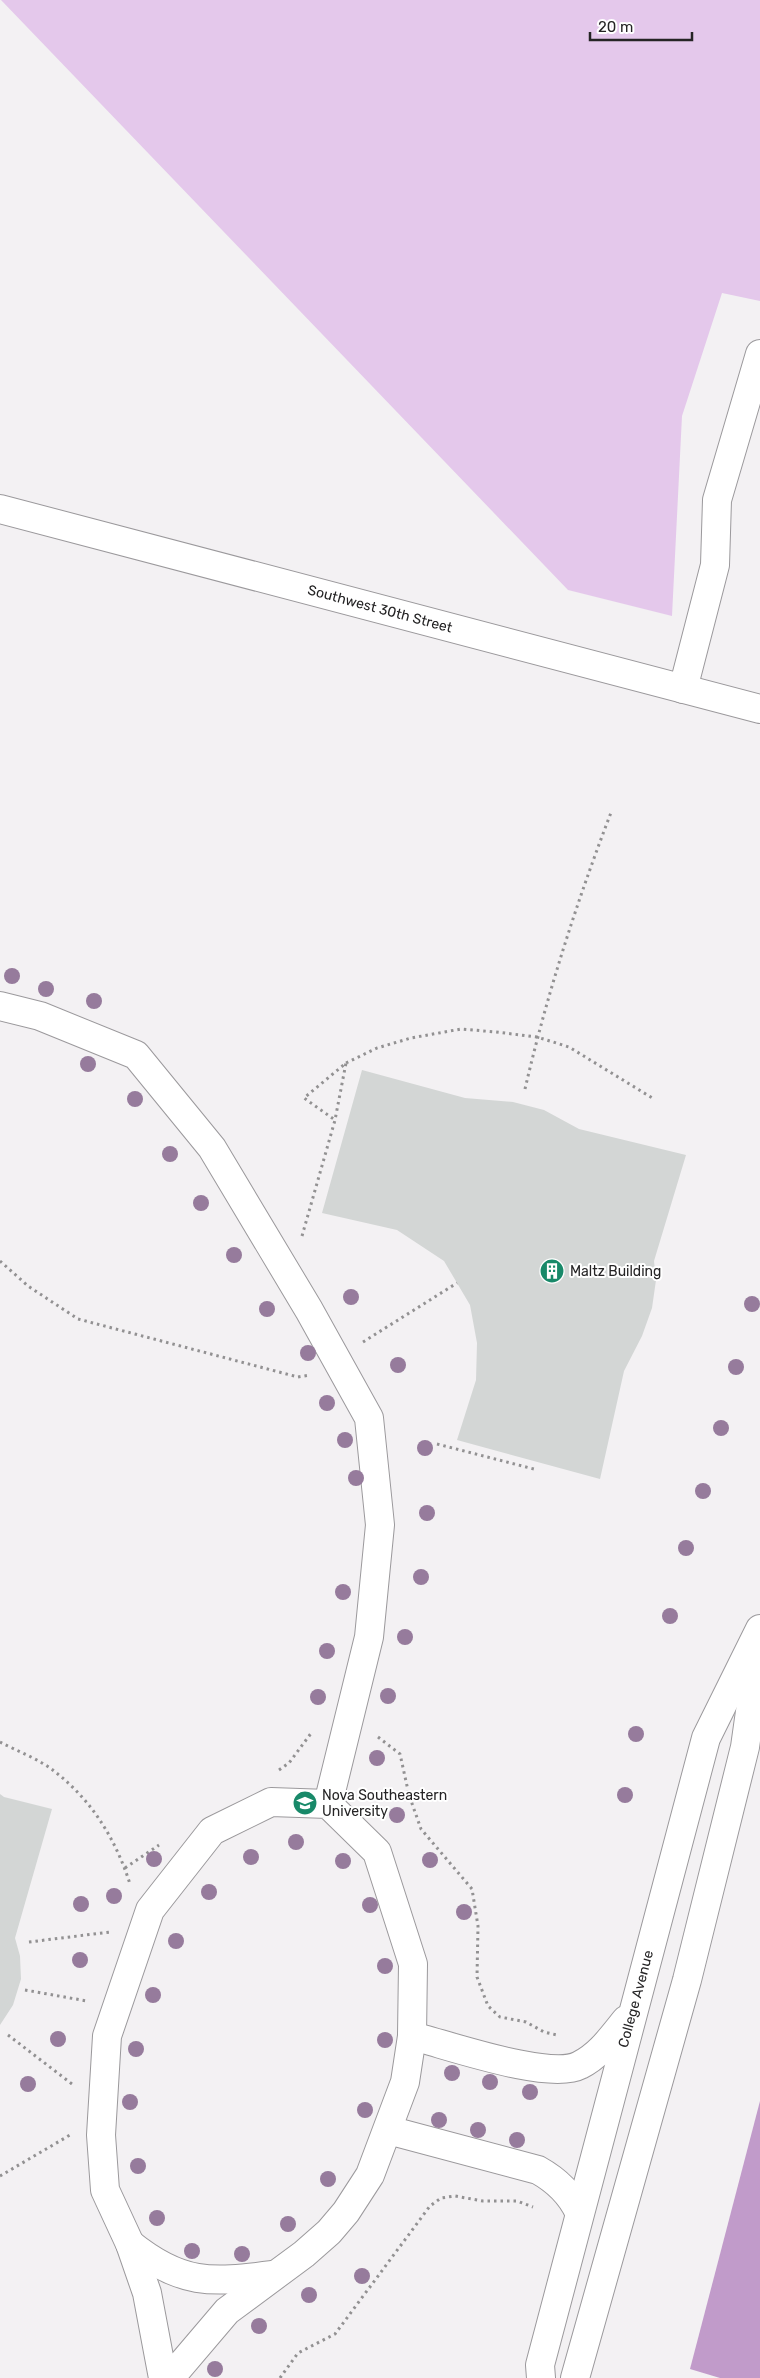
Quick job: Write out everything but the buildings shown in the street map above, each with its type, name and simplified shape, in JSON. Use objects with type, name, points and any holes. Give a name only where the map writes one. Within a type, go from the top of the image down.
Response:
[{"type":"street","points":[[683,689],[715,565],[717,500],[760,354]]},
{"type":"street","name":"Southwest 30th Street","points":[[0,509],[760,709]]},
{"type":"street","points":[[1,1011],[40,1016],[136,1055],[212,1148],[336,1358],[369,1418],[380,1525],[369,1637],[328,1804]]},
{"type":"street","name":"College Avenue","points":[[541,2378],[540,2365],[579,2212],[706,1738],[760,1629]]},
{"type":"street","points":[[575,2378],[696,1943],[745,1747],[760,1638]]},
{"type":"street","points":[[163,2378],[147,2293],[130,2244],[105,2190],[101,2135],[107,2036],[150,1910],[212,1832],[271,1802],[328,1804],[377,1852],[412,1964],[412,2036],[405,2082],[370,2175],[346,2212],[330,2232],[304,2254],[274,2274],[227,2311],[170,2378]]},
{"type":"street","points":[[412,2036],[532,2068],[556,2071],[578,2066],[598,2054],[632,2013]]},
{"type":"street","points":[[388,2130],[538,2170],[555,2180],[574,2202],[579,2212]]},
{"type":"street","points":[[130,2244],[152,2262],[176,2273],[203,2280],[233,2280],[274,2274]]},
{"type":"path","points":[[525,1089],[537,1037],[577,901],[612,810]]},
{"type":"path","points":[[335,1120],[304,1098],[346,1063],[377,1048],[410,1038],[461,1029],[537,1037],[568,1047],[654,1099]]},
{"type":"path","points":[[301,1236],[335,1120],[346,1063]]},
{"type":"path","points":[[0,1261],[28,1286],[78,1320],[298,1377],[315,1374],[336,1358],[457,1283]]},
{"type":"path","points":[[436,1444],[534,1468]]},
{"type":"path","points":[[350,1716],[400,1754],[409,1795],[421,1829],[472,1889],[478,1926],[477,1976],[488,2006],[500,2017],[526,2022],[544,2032],[562,2036]]},
{"type":"path","points":[[275,1773],[289,1763],[311,1733],[314,1725]]},
{"type":"path","points":[[0,1742],[54,1770],[90,1805],[120,1855],[131,1889]]},
{"type":"path","points":[[124,1868],[165,1841]]},
{"type":"path","points":[[108,1940],[115,1924]]},
{"type":"path","points":[[29,1942],[111,1932]]},
{"type":"path","points":[[25,1990],[88,2001]]},
{"type":"path","points":[[86,2010],[89,1995]]},
{"type":"path","points":[[8,2035],[74,2086],[75,2079]]},
{"type":"path","points":[[0,2176],[71,2135],[72,2125]]},
{"type":"path","points":[[280,2378],[298,2353],[334,2334],[430,2206],[441,2198],[455,2196],[483,2201],[516,2201],[540,2208]]},
{"type":"shaded area","points":[[1,0],[760,0],[760,301],[722,293],[682,416],[672,616],[568,590]]},
{"type":"shaded area","points":[[760,2101],[760,2378],[720,2378],[690,2369]]},
{"type":"place","name":"Maltz Building","points":[[552,1271]]},
{"type":"place","name":"Nova Southeastern University","points":[[305,1803]]}]
